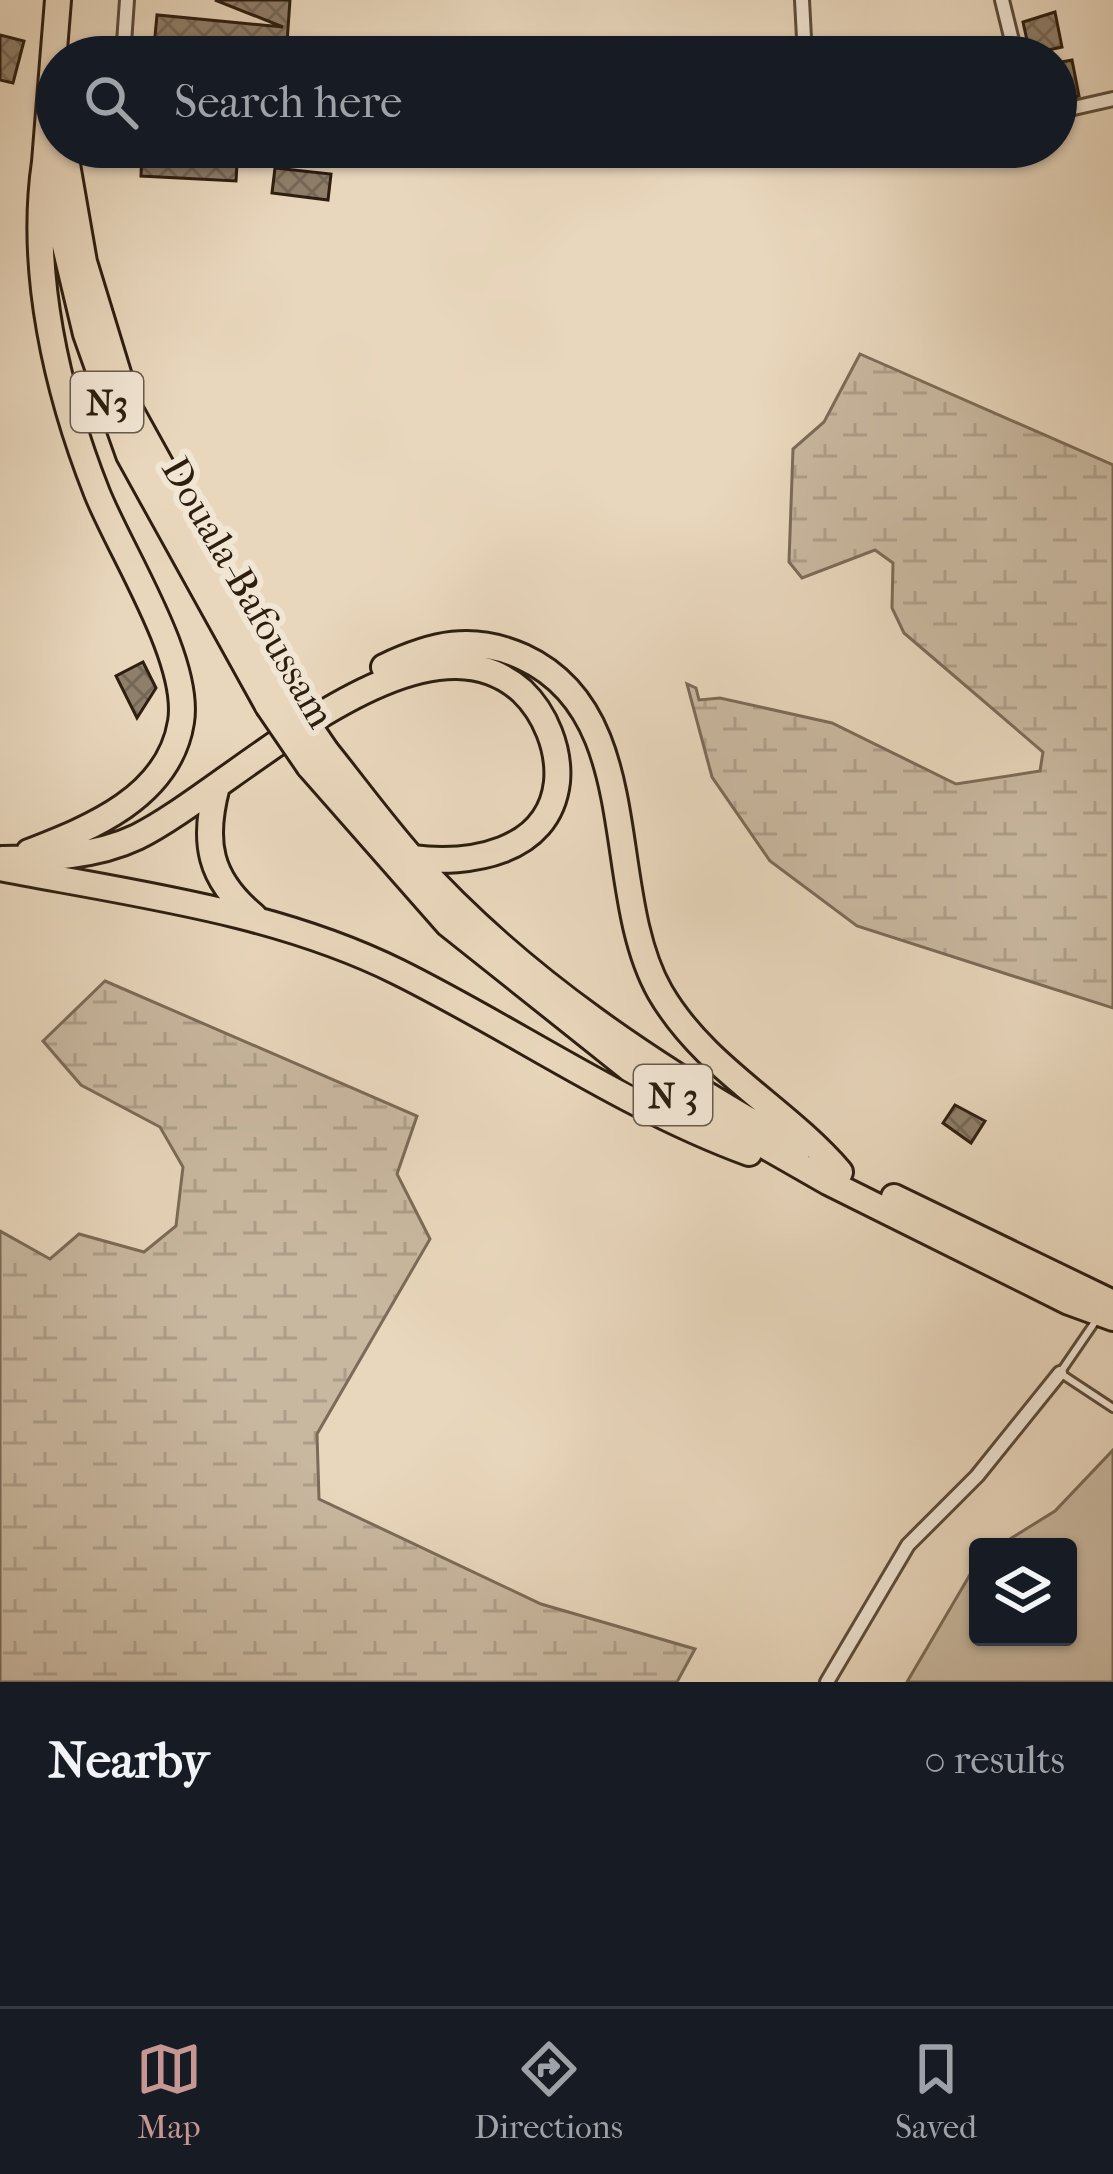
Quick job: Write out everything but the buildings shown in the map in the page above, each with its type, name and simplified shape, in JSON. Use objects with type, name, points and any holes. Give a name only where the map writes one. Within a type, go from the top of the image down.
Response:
[{"type":"highway","points":[[55,36],[58,0]]},
{"type":"highway","points":[[4,862],[80,831],[133,800],[168,760],[181,721],[179,680],[98,495],[68,405],[41,250],[52,168]]},
{"type":"highway","name":"Douala-Bafoussam","points":[[58,168],[128,406],[278,700],[318,759]]},
{"type":"highway","points":[[4,862],[110,847],[137,837],[334,708],[377,670],[413,653],[458,642],[499,646],[558,679],[592,722],[610,788],[640,946],[659,991],[707,1052],[834,1177]]},
{"type":"highway","points":[[334,708],[412,671],[465,664],[491,671],[536,705],[550,732],[557,784],[540,820],[516,842],[476,860],[412,858]]},
{"type":"highway","name":"N 3","points":[[318,759],[510,952],[639,1053],[834,1177]]},
{"type":"highway","name":"N 3","points":[[318,759],[413,887],[495,964],[630,1069],[834,1177],[1109,1312]]},
{"type":"highway","points":[[217,787],[206,838],[213,866],[229,896],[261,922]]},
{"type":"highway","points":[[4,862],[261,922],[396,971],[618,1095],[711,1139],[834,1177]]},
{"type":"street","points":[[124,36],[127,0]]},
{"type":"street","points":[[802,0],[804,36]]},
{"type":"street","points":[[1003,0],[1011,36]]},
{"type":"street","points":[[1077,107],[1113,99]]},
{"type":"street","points":[[827,1682],[908,1545],[976,1476],[1060,1373]]},
{"type":"lane","points":[[1109,1312],[1060,1373],[1113,1408]]},
{"type":"green space","points":[[860,354],[1113,465],[1113,1008],[857,926],[770,861],[712,777],[687,684],[696,688],[699,700],[720,698],[832,723],[956,784],[1040,771],[1043,752],[904,633],[892,608],[893,563],[875,550],[802,578],[789,562],[793,449],[824,422]]},
{"type":"green space","points":[[105,981],[417,1116],[397,1174],[430,1239],[317,1434],[319,1499],[541,1604],[695,1649],[677,1682],[0,1682],[0,1231],[50,1259],[79,1234],[144,1252],[176,1226],[183,1167],[160,1127],[81,1085],[43,1041]]},
{"type":"green space","points":[[1113,1450],[1113,1682],[907,1682],[969,1576],[969,1646],[1077,1646],[1077,1538],[1012,1538],[1055,1511]]}]
